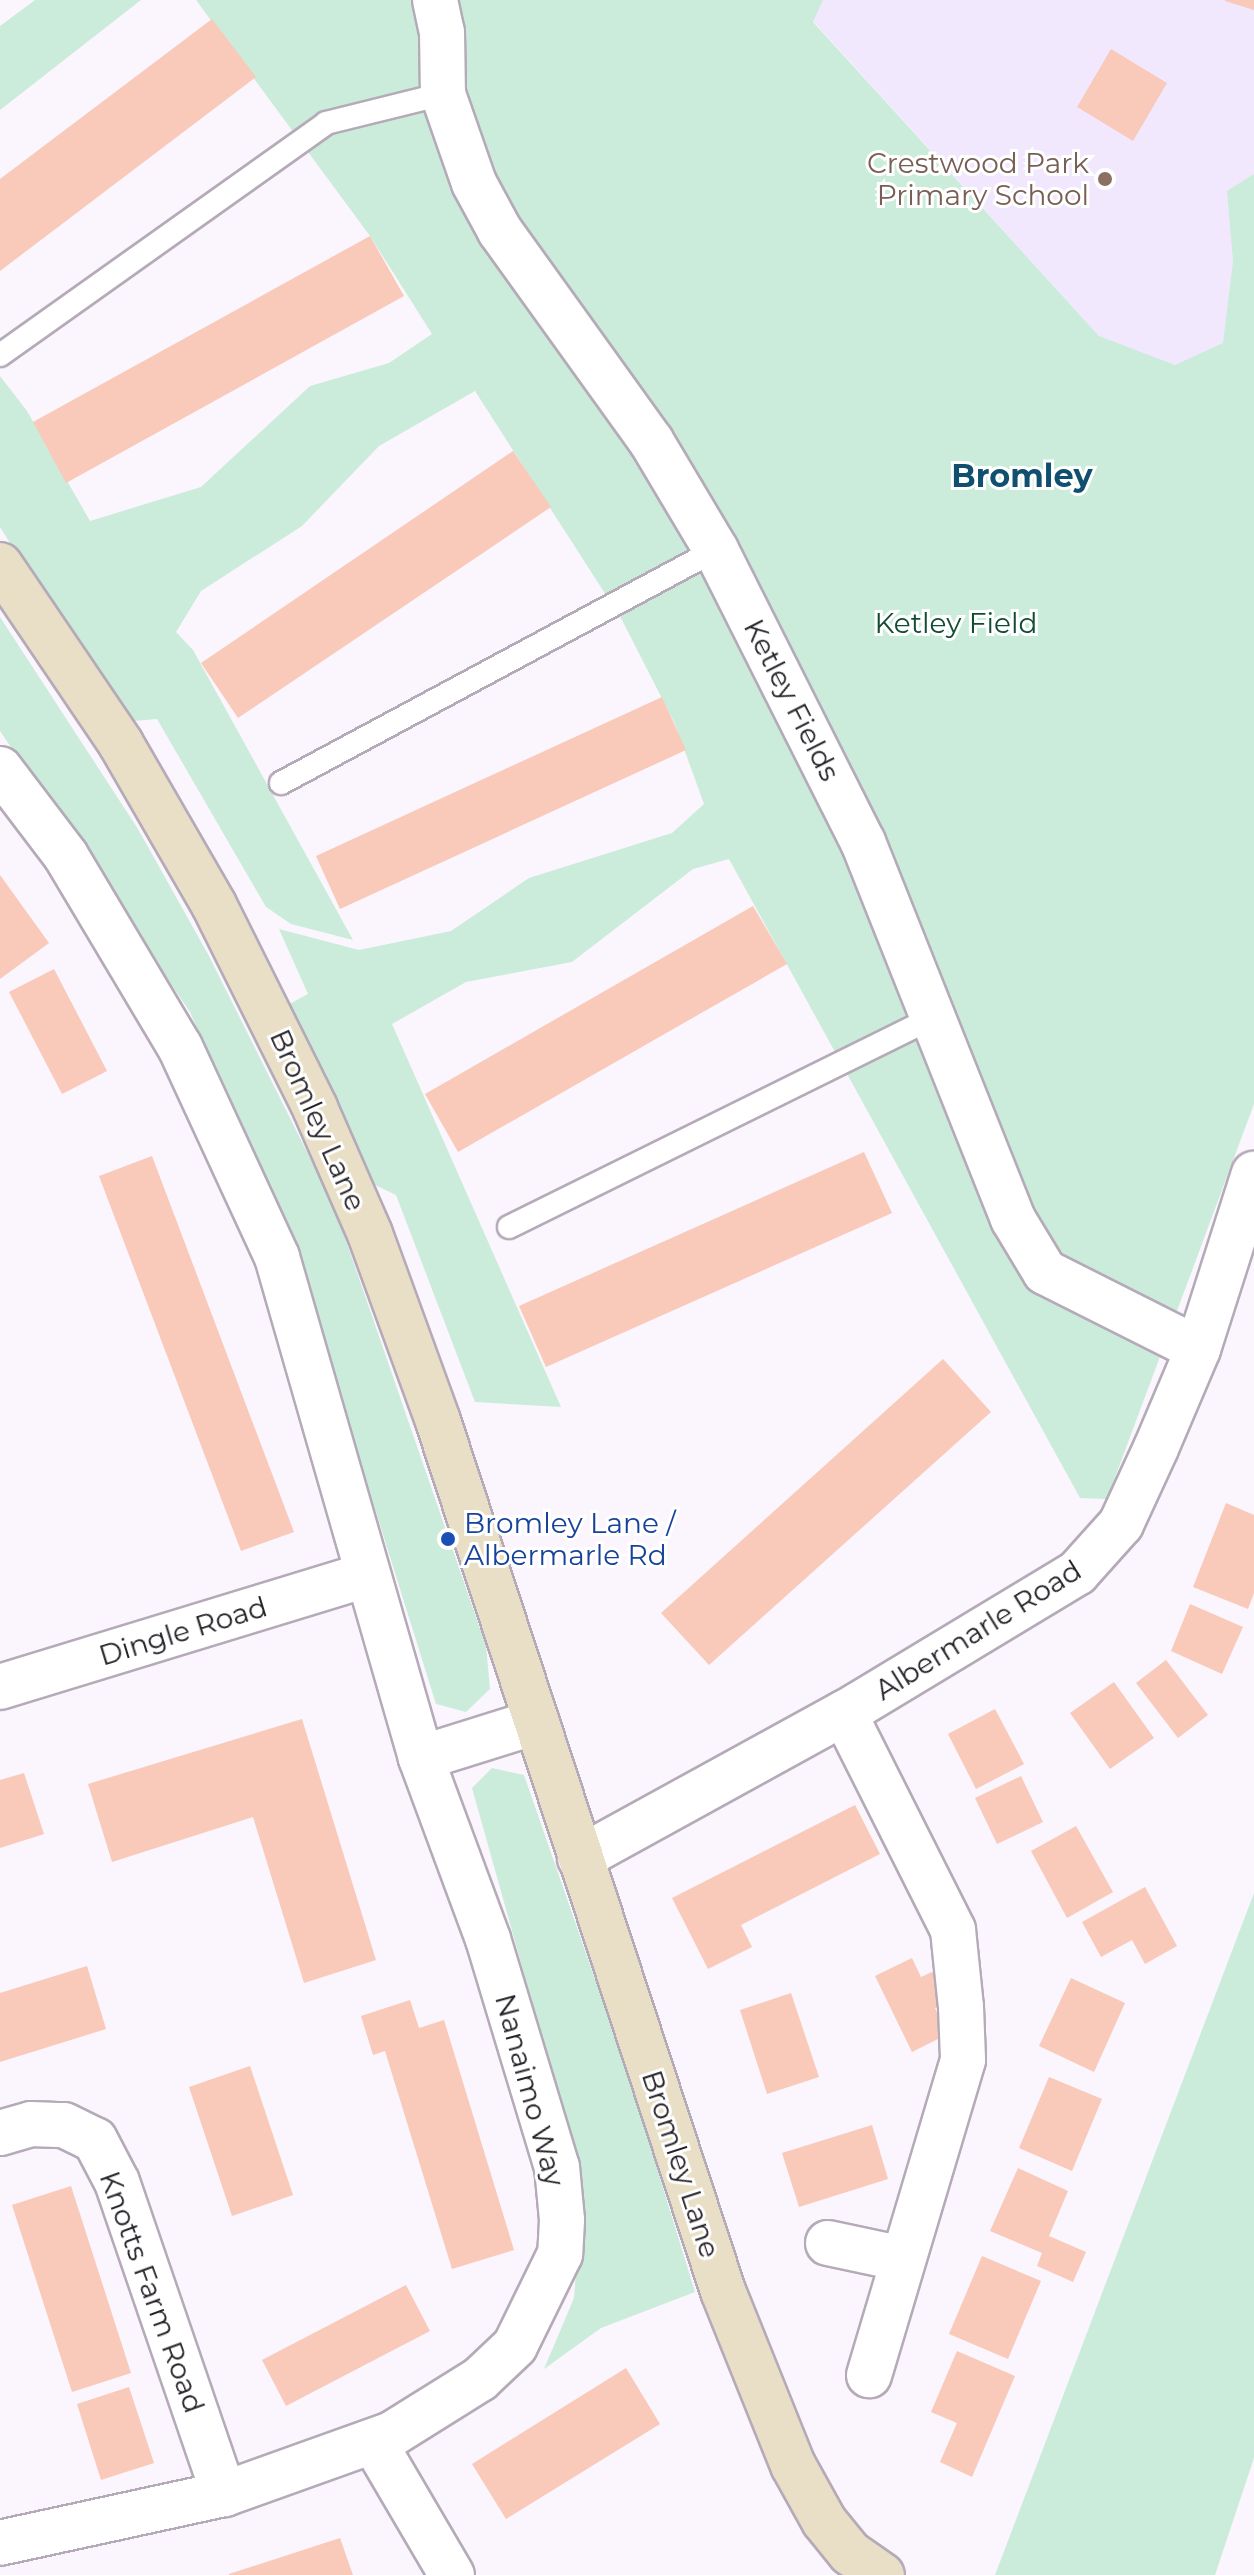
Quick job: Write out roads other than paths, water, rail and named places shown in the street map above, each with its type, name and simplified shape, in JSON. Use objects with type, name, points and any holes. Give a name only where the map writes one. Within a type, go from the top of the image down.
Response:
[{"type":"street","name":"Ketley Fields","points":[[435,0],[442,32],[443,94],[474,183],[500,231],[651,441],[716,550],[863,842],[1013,1219],[1045,1272],[1198,1349]]},
{"type":"street","name":"Bromley Lane","points":[[0,565],[121,744],[214,905],[315,1108],[370,1234],[438,1421],[723,2291],[793,2465],[824,2521],[850,2553],[882,2575]]},
{"type":"street","points":[[0,769],[66,856],[180,1047],[277,1257],[421,1758],[536,1722]]},
{"type":"street","name":"Albermarle Road","points":[[580,1858],[844,1713],[1077,1573],[1121,1524],[1198,1349],[1254,1174]]},
{"type":"street","name":"Dingle Road","points":[[0,1687],[367,1575]]},
{"type":"street","points":[[844,1713],[953,1930],[963,2060],[869,2375]]},
{"type":"street","name":"Nanaimo Way","points":[[0,2543],[224,2494],[375,2444],[480,2379],[515,2346],[560,2254],[557,2167],[488,1939],[421,1758]]},
{"type":"street","name":"Knotts Farm Road","points":[[0,2133],[31,2124],[64,2125],[95,2140],[117,2182],[224,2494]]},
{"type":"street","points":[[828,2243],[903,2259]]},
{"type":"street","points":[[375,2444],[452,2575]]},
{"type":"lane","points":[[0,355],[326,123],[443,94]]},
{"type":"lane","points":[[281,783],[716,550]]},
{"type":"lane","points":[[509,1227],[934,1017]]},
{"type":"place","name":"Crestwood Park Primary School","points":[[1105,179]]},
{"type":"place","name":"Bromley Lane / Albermarle Rd","points":[[448,1539]]},
{"type":"district","name":"Bromley","points":[[1022,476]]},
{"type":"park label","name":"Ketley Field","points":[[956,623]]}]
